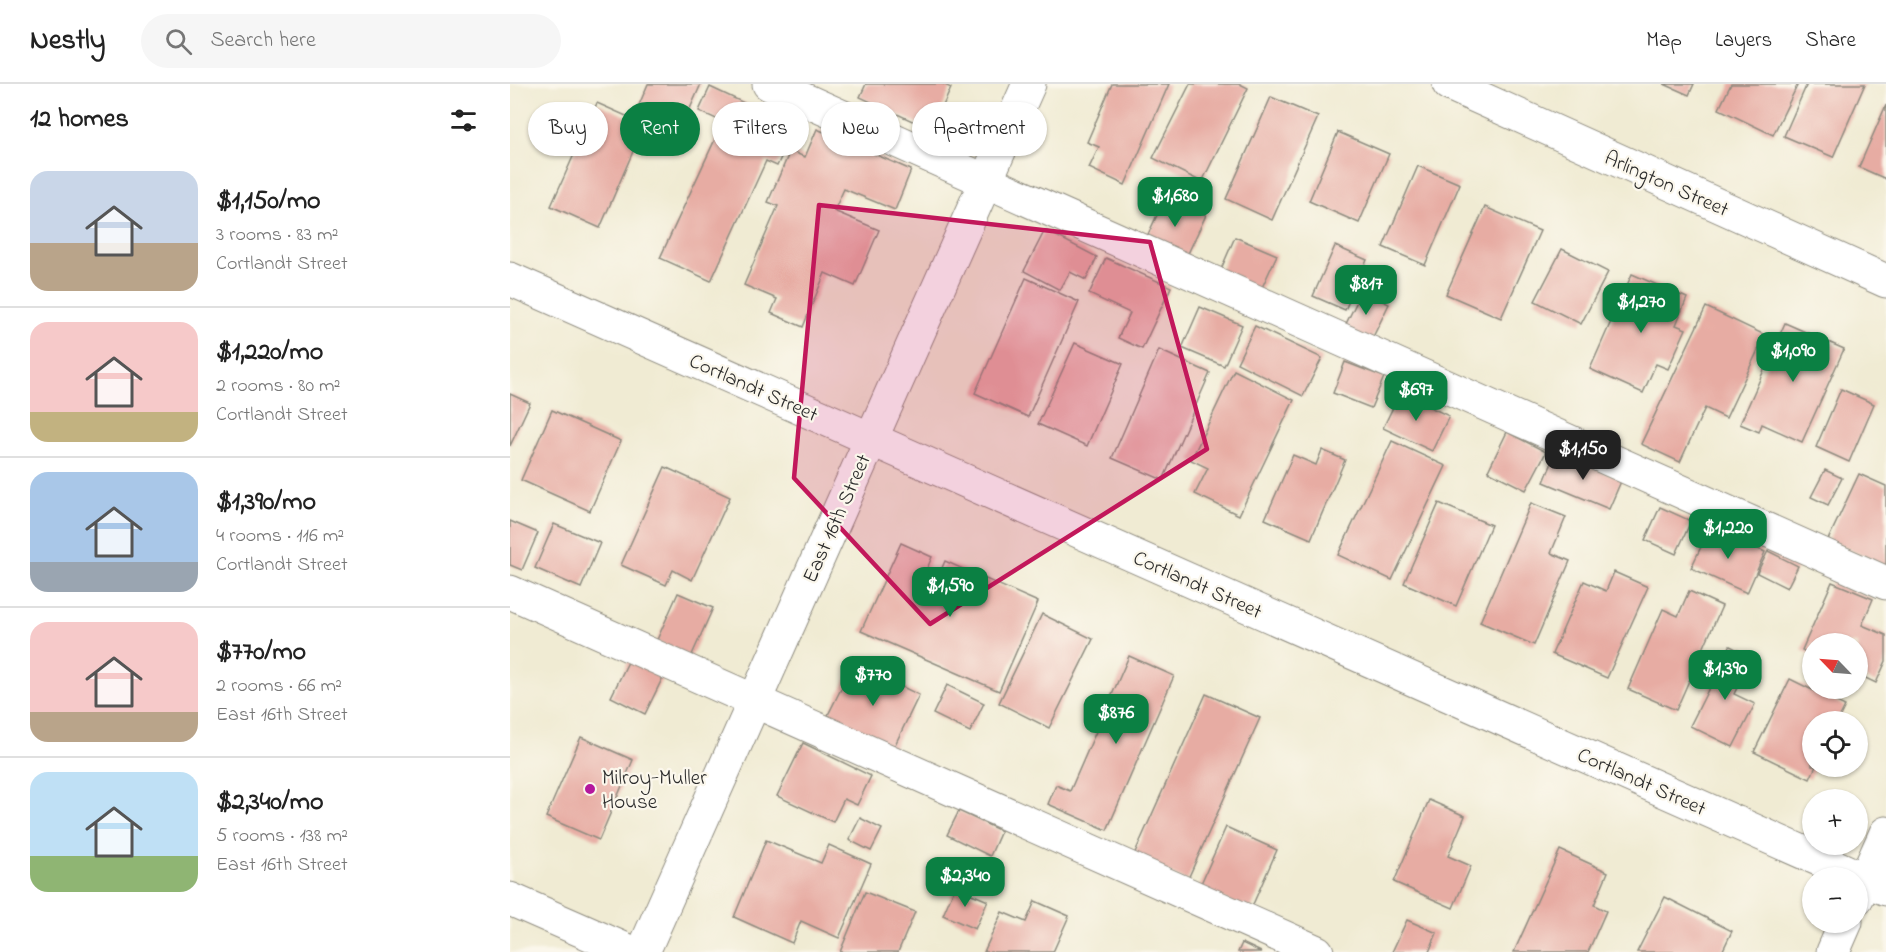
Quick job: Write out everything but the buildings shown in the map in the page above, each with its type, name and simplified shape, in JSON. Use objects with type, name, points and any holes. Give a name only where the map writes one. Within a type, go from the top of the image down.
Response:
[{"type":"street","points":[[768,84],[1886,583]]},
{"type":"street","name":"East 16th Street","points":[[643,952],[1029,84]]},
{"type":"street","name":"Arlington Street","points":[[1449,84],[1886,281]]},
{"type":"street","name":"Cortlandt Street","points":[[510,279],[871,439],[1869,889]]},
{"type":"street","points":[[510,592],[1317,952]]},
{"type":"street","points":[[1869,889],[1886,833]]},
{"type":"street","points":[[510,898],[631,952]]},
{"type":"street","points":[[1833,952],[1841,933]]},
{"type":"highlighted area","points":[[819,205],[1150,242],[1207,449],[930,624],[794,478]]},
{"type":"place","name":"Milroy-Muller House","points":[[590,789]]}]
